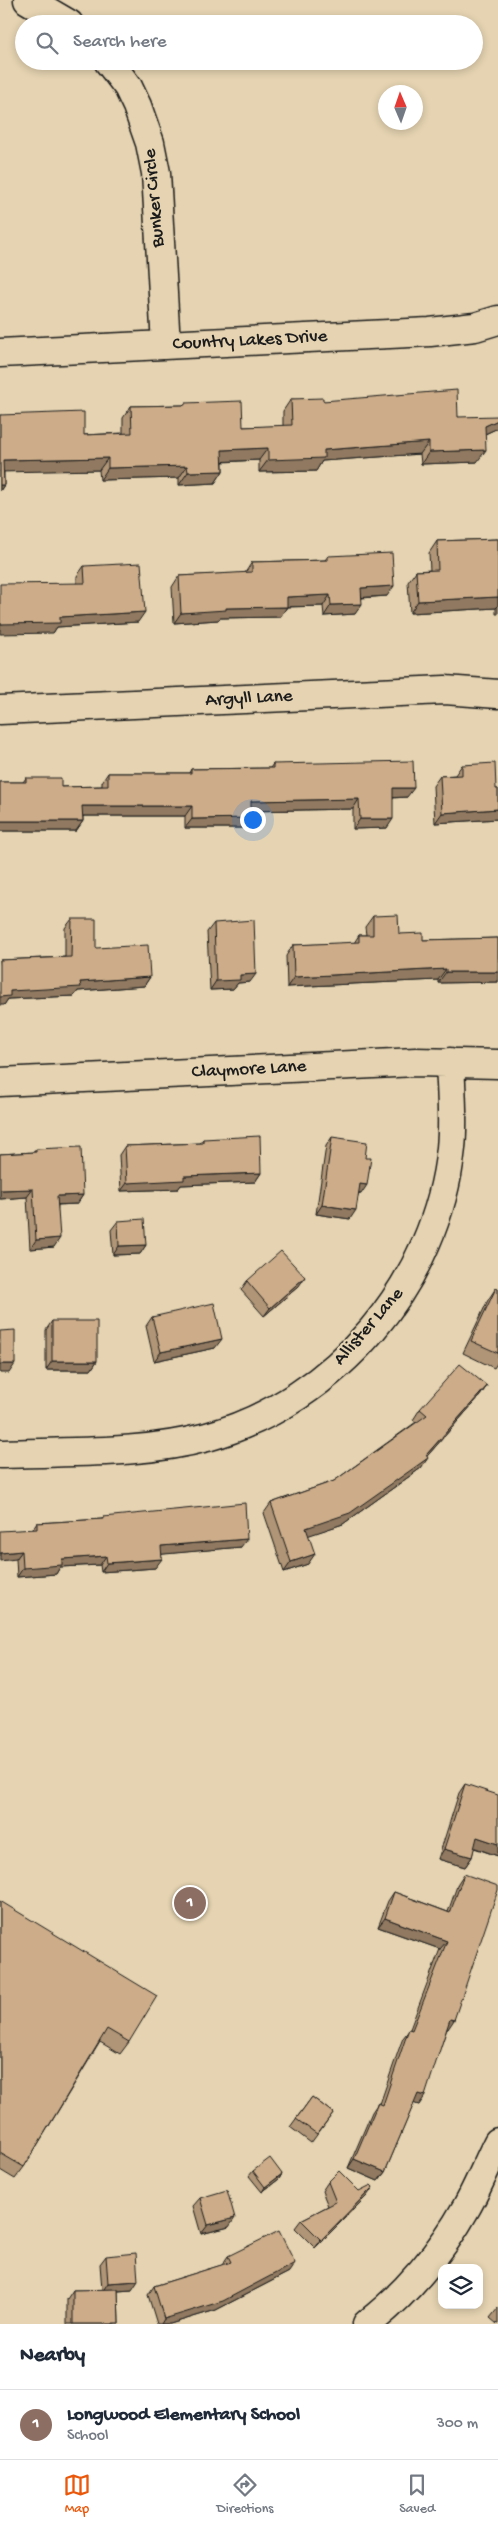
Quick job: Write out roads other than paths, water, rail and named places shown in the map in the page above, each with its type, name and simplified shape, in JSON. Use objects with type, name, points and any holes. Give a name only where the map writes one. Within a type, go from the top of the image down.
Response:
[{"type":"street","points":[[28,0],[54,15]]},
{"type":"street","name":"Bunker Circle","points":[[114,70],[131,94],[150,143],[156,173],[166,345]]},
{"type":"street","name":"Country Lakes Drive","points":[[0,353],[430,332],[475,327],[498,320]]},
{"type":"street","name":"Argyll Lane","points":[[0,710],[445,690],[498,694]]},
{"type":"street","name":"Claymore Lane","points":[[0,1082],[450,1062],[498,1064]]},
{"type":"street","name":"Allister Lane","points":[[0,1454],[141,1447],[208,1436],[273,1409],[303,1391],[343,1360],[395,1302],[409,1280],[432,1229],[446,1178],[451,1148],[450,1062]]},
{"type":"street","points":[[367,2324],[409,2284],[449,2234],[467,2207],[490,2180],[498,2142]]},
{"type":"place","name":"Longwood Elementary School","points":[[190,1903]]}]
